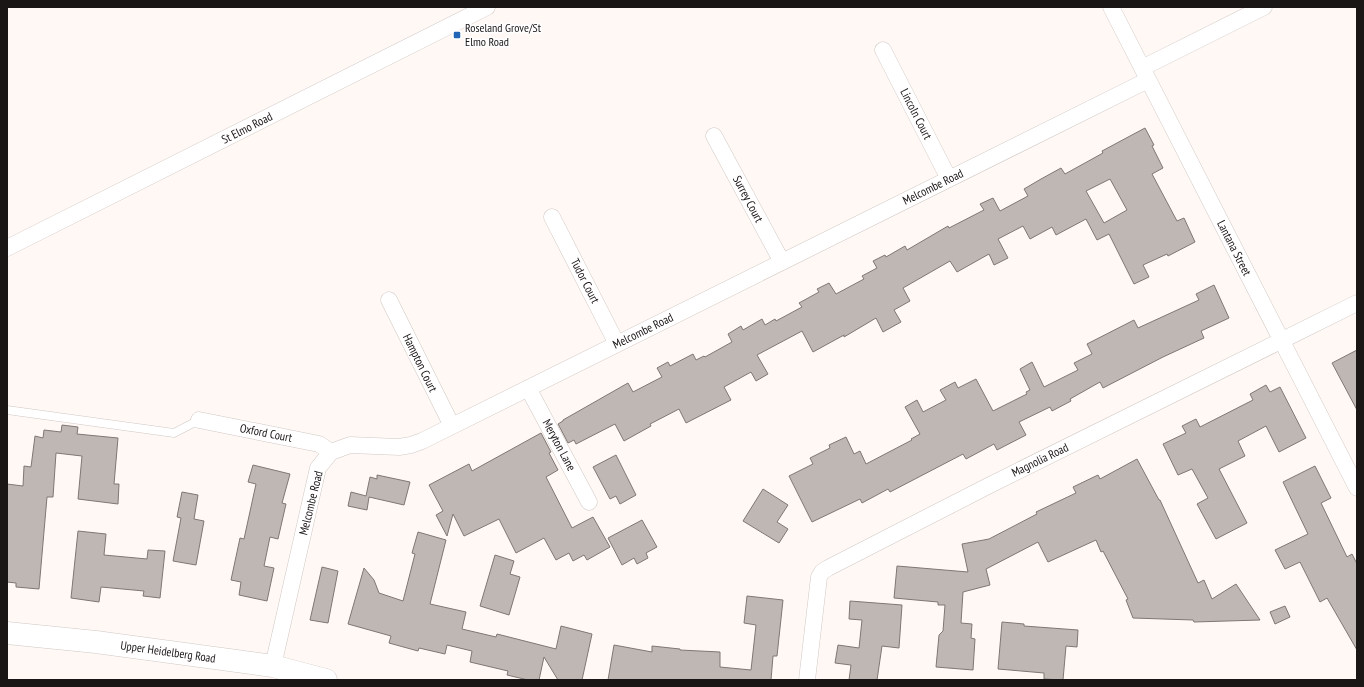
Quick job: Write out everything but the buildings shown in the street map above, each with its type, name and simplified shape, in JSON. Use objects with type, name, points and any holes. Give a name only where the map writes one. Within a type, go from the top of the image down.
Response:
[{"type":"main road","name":"Upper Heidelberg Road","points":[[7,634],[96,642],[273,666],[326,680]]},
{"type":"street","name":"St Elmo Road","points":[[7,248],[487,7]]},
{"type":"street","name":"Lantana Street","points":[[1111,7],[1357,488]]},
{"type":"street","name":"Melcombe Road","points":[[273,666],[318,468],[331,452],[350,445],[399,447],[412,445],[452,426],[949,179],[1145,74],[1264,7]]},
{"type":"street","name":"Lincoln Court","points":[[883,50],[949,179]]},
{"type":"street","name":"Surrey Court","points":[[714,136],[782,262]]},
{"type":"street","name":"Tudor Court","points":[[552,217],[617,344]]},
{"type":"street","name":"Hampton Court","points":[[389,300],[452,426]]},
{"type":"street","name":"Magnolia Road","points":[[807,680],[819,577],[822,572],[990,485],[1357,303]]},
{"type":"street","name":"Meryton Lane","points":[[528,388],[589,502]]},
{"type":"street","name":"Oxford Court","points":[[200,420],[319,444],[331,452]]},
{"type":"lane","points":[[7,410],[174,433],[200,420]]},
{"type":"place","name":"Roseland Grove/St Elmo Road","points":[[457,35]]}]
